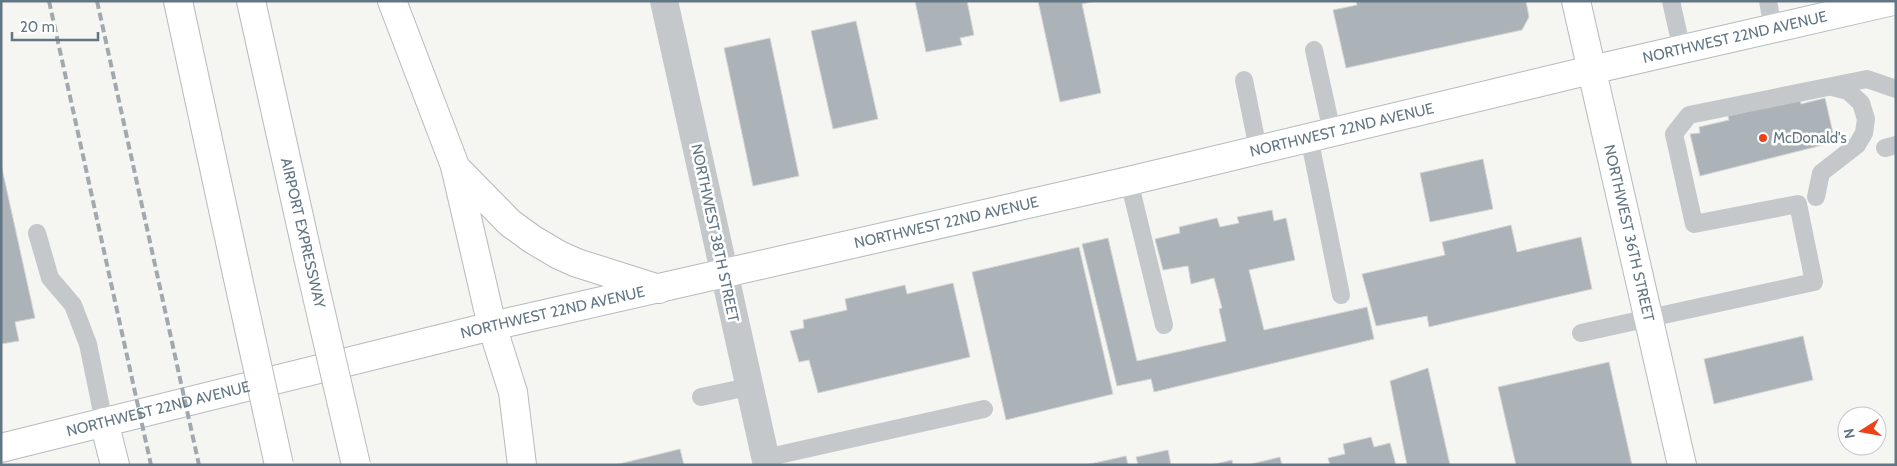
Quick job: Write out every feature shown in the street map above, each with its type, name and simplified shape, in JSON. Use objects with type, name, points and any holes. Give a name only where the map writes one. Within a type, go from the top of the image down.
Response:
[{"type":"main road","points":[[178,1],[279,465]]},
{"type":"main road","name":"AIRPORT EXPRESSWAY","points":[[251,1],[356,465]]},
{"type":"main road","points":[[392,1],[455,166],[492,326],[513,392],[522,465]]},
{"type":"main road","name":"NORTHWEST 36TH STREET","points":[[1576,1],[1682,465]]},
{"type":"main road","name":"NORTHWEST 22ND AVENUE","points":[[1,448],[492,326],[724,275],[1129,181],[1591,70],[1773,29],[1837,8],[1893,1]]},
{"type":"main road","points":[[455,166],[510,223],[532,239],[559,255],[660,289]]},
{"type":"main road","points":[[104,422],[115,465]]},
{"type":"street","name":"NORTHWEST 38TH STREET","points":[[664,1],[766,462]]},
{"type":"lane","points":[[1671,1],[1682,50]]},
{"type":"lane","points":[[1768,1],[1773,29]]},
{"type":"lane","points":[[1314,50],[1320,134],[1341,295]]},
{"type":"lane","points":[[1244,80],[1258,149]]},
{"type":"lane","points":[[1581,333],[1814,282],[1798,204],[1694,224],[1674,134],[1689,115],[1866,80],[1896,89]]},
{"type":"lane","points":[[1816,197],[1821,174],[1857,145],[1864,133],[1866,119],[1861,103],[1848,91],[1831,87]]},
{"type":"lane","points":[[1129,181],[1164,325]]},
{"type":"lane","points":[[37,233],[50,278],[73,305],[88,344],[104,422]]},
{"type":"lane","points":[[701,397],[748,387]]},
{"type":"lane","points":[[766,462],[984,409]]},
{"type":"building","points":[[915,1],[967,1],[974,35],[960,38],[962,45],[926,52]]},
{"type":"building","points":[[1038,1],[1095,1],[1082,4],[1101,93],[1060,102]]},
{"type":"building","points":[[1356,1],[1526,1],[1529,17],[1522,30],[1346,68],[1333,10],[1357,5]]},
{"type":"building","points":[[856,21],[878,119],[833,129],[811,31]]},
{"type":"building","points":[[770,38],[799,176],[753,186],[724,48]]},
{"type":"building","name":"McDonald's","points":[[1825,98],[1835,142],[1700,176],[1690,134],[1700,133],[1699,127],[1729,120],[1728,116],[1800,99],[1801,104]]},
{"type":"building","points":[[1483,159],[1493,209],[1430,222],[1420,173]]},
{"type":"building","points":[[1,164],[35,318],[15,322],[19,341],[1,344]]},
{"type":"building","points":[[1272,210],[1274,221],[1286,218],[1295,260],[1249,270],[1264,330],[1367,307],[1374,339],[1154,392],[1151,379],[1117,386],[1082,244],[1108,238],[1137,361],[1226,341],[1219,309],[1222,308],[1214,278],[1191,284],[1188,266],[1163,270],[1155,239],[1180,233],[1179,227],[1217,218],[1220,227],[1239,223],[1237,217]]},
{"type":"building","points":[[1511,225],[1517,252],[1581,237],[1592,289],[1429,327],[1427,316],[1376,326],[1362,274],[1445,255],[1442,242]]},
{"type":"building","points":[[1079,247],[1113,394],[1006,420],[972,272]]},
{"type":"building","points":[[953,283],[970,357],[818,393],[809,360],[799,362],[790,331],[804,328],[803,320],[847,310],[845,299],[905,285],[907,294]]},
{"type":"building","points":[[1803,336],[1813,380],[1714,404],[1704,359]]},
{"type":"building","points":[[1609,362],[1632,465],[1516,465],[1498,387]]},
{"type":"building","points":[[1428,368],[1450,465],[1407,465],[1390,381]]},
{"type":"building","points":[[1371,437],[1374,447],[1390,443],[1396,465],[1330,465],[1328,458],[1345,454],[1343,444]]},
{"type":"building","points":[[680,449],[684,465],[615,465]]},
{"type":"building","points":[[1168,450],[1171,465],[1138,465],[1136,457]]},
{"type":"building","points":[[1126,456],[1128,465],[1085,465]]},
{"type":"building","points":[[1280,457],[1282,465],[1251,465],[1251,464]]},
{"type":"building","points":[[1232,460],[1233,465],[1211,465]]},
{"type":"railway","points":[[49,1],[151,465]]},
{"type":"railway","points":[[97,1],[199,465]]},
{"type":"place","name":"McDonald's","points":[[1763,138]]}]
